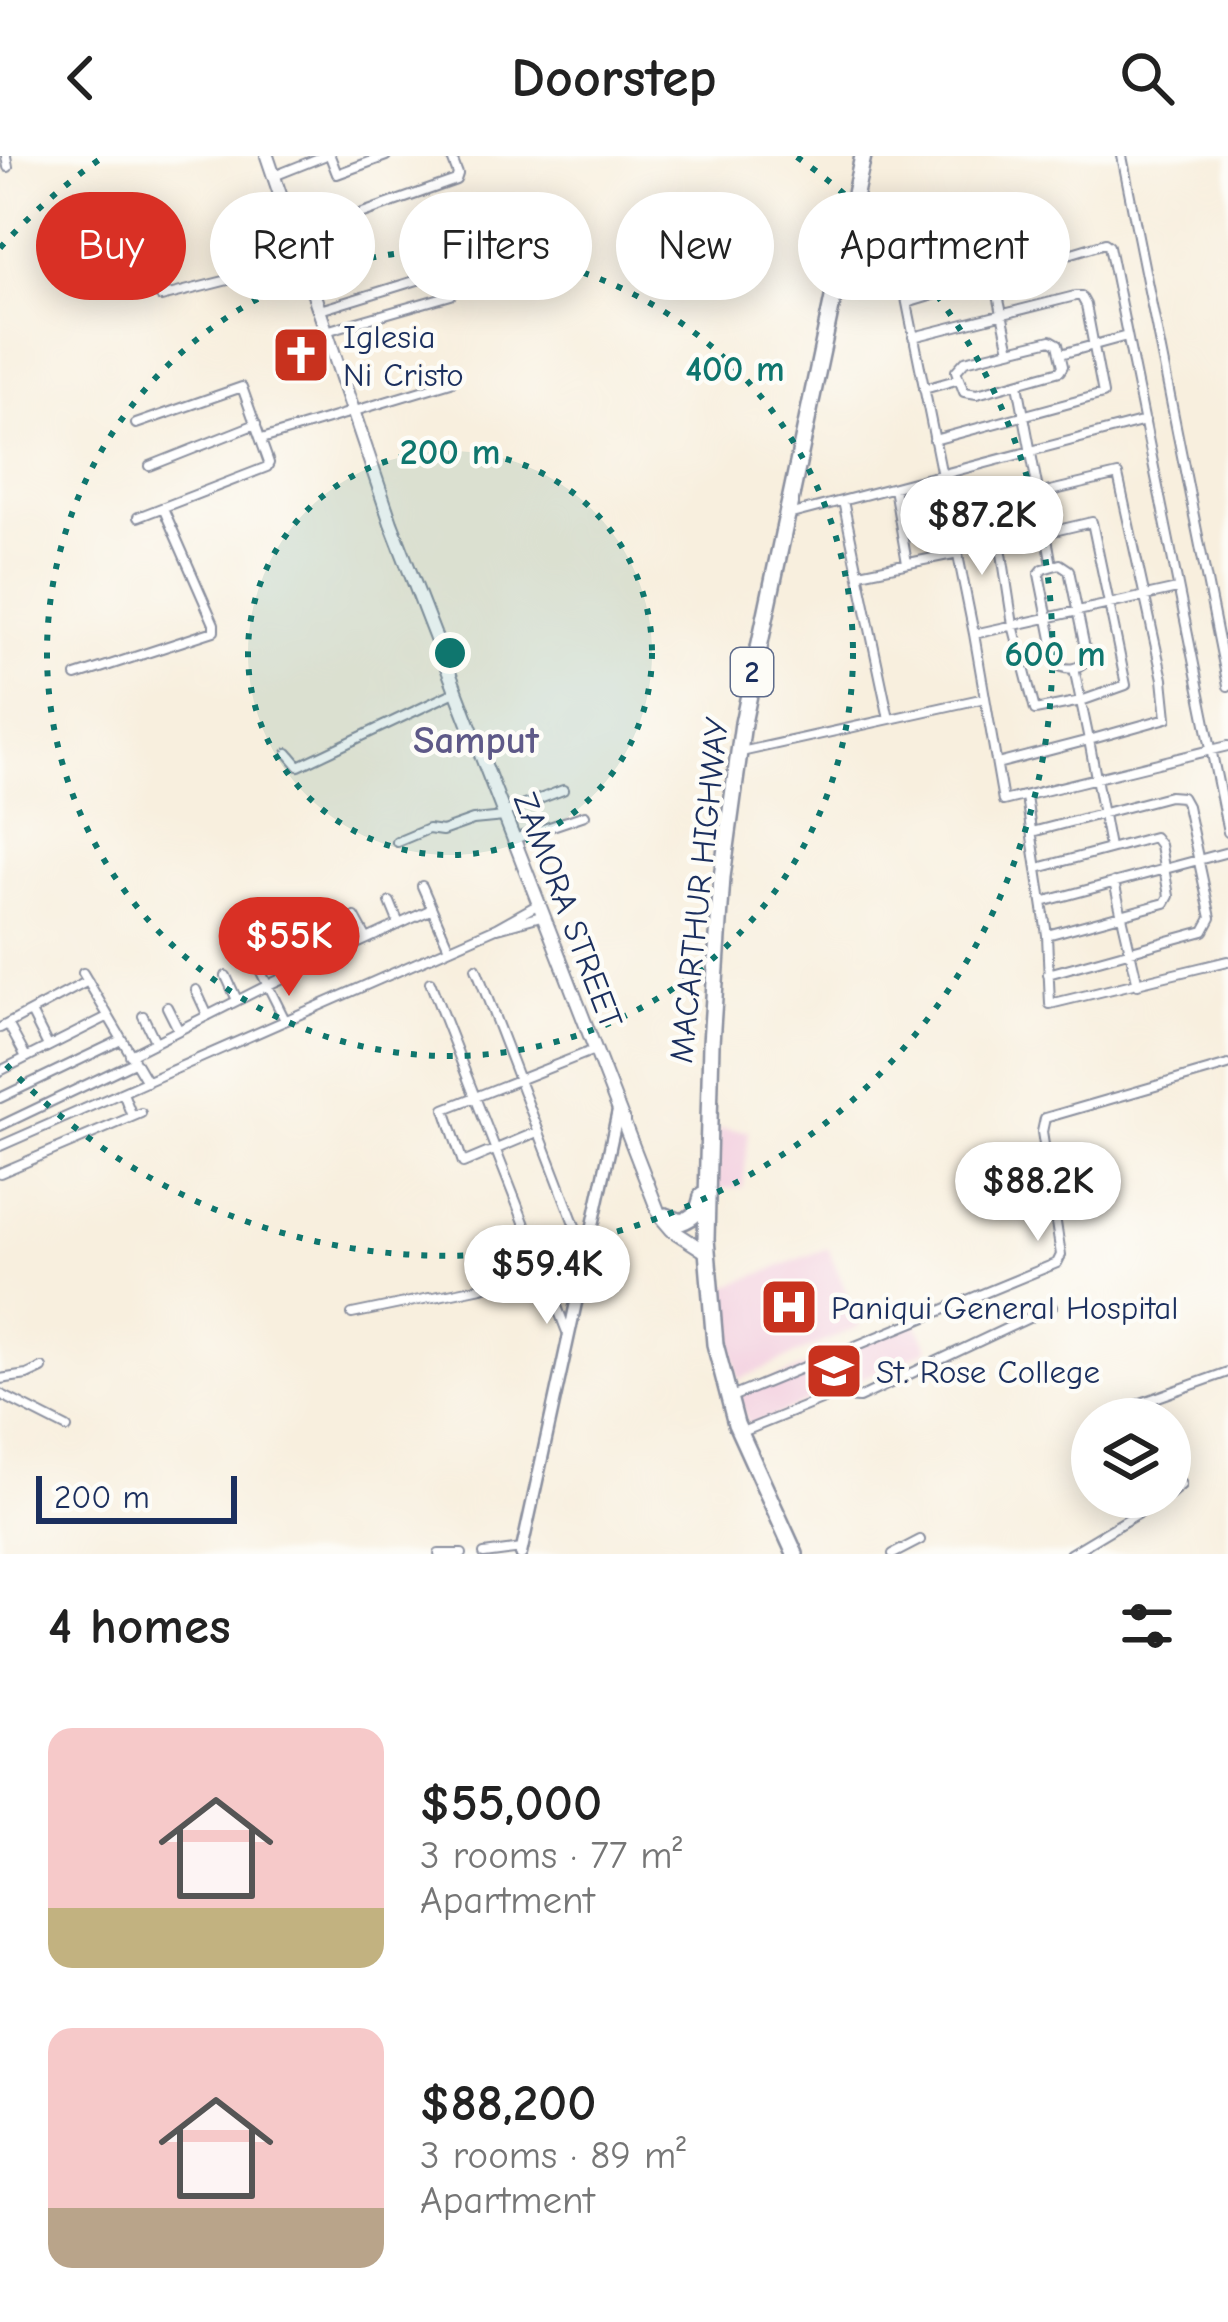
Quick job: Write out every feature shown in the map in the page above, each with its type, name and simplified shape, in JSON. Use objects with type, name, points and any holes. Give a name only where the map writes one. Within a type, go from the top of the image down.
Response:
[{"type":"highway","name":"MACARTHUR HIGHWAY","points":[[795,1554],[727,1399],[711,1316],[707,1176],[718,926],[738,753],[863,156]]},
{"type":"highway","points":[[662,1214],[682,1222],[694,1215],[707,1176]]},
{"type":"main road","name":"ZAMORA STREET","points":[[267,156],[280,192]]},
{"type":"main road","name":"ZAMORA STREET","points":[[316,300],[512,840],[533,913],[662,1214]]},
{"type":"main road","points":[[662,1214],[706,1245]]},
{"type":"street","points":[[6,156],[8,167]]},
{"type":"street","points":[[274,176],[327,156],[337,174],[386,156]]},
{"type":"street","points":[[375,209],[456,180],[451,156]]},
{"type":"street","points":[[1122,156],[1228,686]]},
{"type":"street","points":[[1070,255],[1108,244],[1228,832]]},
{"type":"street","points":[[319,310],[399,286]]},
{"type":"street","points":[[914,337],[1082,296],[1094,345],[1102,394],[934,440]]},
{"type":"street","points":[[326,331],[434,300]]},
{"type":"street","points":[[906,300],[1003,800],[1228,746]]},
{"type":"street","points":[[907,303],[917,300]]},
{"type":"street","points":[[999,300],[1010,350]]},
{"type":"street","points":[[1061,354],[1126,336]]},
{"type":"street","points":[[1054,340],[1063,370],[971,395],[964,392],[956,380],[958,365],[1010,350],[1054,340]]},
{"type":"street","points":[[924,389],[956,380]]},
{"type":"street","points":[[262,439],[352,410],[411,399],[451,382]]},
{"type":"street","points":[[1018,384],[1052,565]]},
{"type":"street","points":[[136,424],[238,386],[244,390],[262,439],[267,466],[139,517]]},
{"type":"street","points":[[786,516],[1145,421]]},
{"type":"street","points":[[150,466],[256,424]]},
{"type":"street","points":[[950,515],[1118,475],[1168,715],[1164,720],[997,764]]},
{"type":"street","points":[[894,488],[907,563]]},
{"type":"street","points":[[843,501],[889,719]]},
{"type":"street","points":[[76,676],[214,631],[163,508]]},
{"type":"street","points":[[1095,523],[1126,685],[1039,710],[1032,708],[1001,547],[1046,532],[1095,523]]},
{"type":"street","points":[[860,573],[958,553]]},
{"type":"street","points":[[1052,565],[1068,566],[1078,610],[1087,658],[1074,668],[1057,664],[1040,574],[1052,565]]},
{"type":"street","points":[[974,634],[1177,590]]},
{"type":"street","points":[[1074,668],[1109,847]]},
{"type":"street","points":[[288,753],[299,766],[455,692]]},
{"type":"street","points":[[738,753],[986,698]]},
{"type":"street","points":[[397,842],[428,829],[442,831],[503,815],[563,790]]},
{"type":"street","points":[[1026,797],[1047,935],[1048,1001],[1055,1005],[1228,961]]},
{"type":"street","points":[[1032,832],[1181,797],[1187,806],[1210,918],[1208,928],[1048,974]]},
{"type":"street","points":[[512,840],[585,815]]},
{"type":"street","points":[[1038,868],[1154,837],[1160,844],[1169,902],[1047,935]]},
{"type":"street","points":[[1042,902],[1228,852]]},
{"type":"street","points":[[1114,882],[1138,985]]},
{"type":"street","points":[[422,886],[449,948]]},
{"type":"street","points":[[390,902],[399,924]]},
{"type":"street","points":[[0,1126],[132,1058],[178,1028],[432,910]]},
{"type":"street","points":[[0,1146],[533,913]]},
{"type":"street","points":[[355,917],[367,939]]},
{"type":"street","points":[[322,932],[333,955]]},
{"type":"street","points":[[292,950],[300,970]]},
{"type":"street","points":[[257,964],[285,1020]]},
{"type":"street","points":[[476,968],[586,1256]]},
{"type":"street","points":[[226,976],[236,1000]]},
{"type":"street","points":[[26,1057],[4,1026],[86,977],[147,1082]]},
{"type":"street","points":[[430,982],[568,1336]]},
{"type":"street","points":[[196,990],[207,1014]]},
{"type":"street","points":[[167,1006],[178,1028]]},
{"type":"street","points":[[31,1012],[48,1046]]},
{"type":"street","points":[[142,1016],[155,1041]]},
{"type":"street","points":[[0,1058],[3,1069],[107,1017]]},
{"type":"street","points":[[0,1099],[121,1040]]},
{"type":"street","points":[[537,1132],[462,1162],[445,1109],[594,1050]]},
{"type":"street","points":[[727,1399],[1057,1263],[1061,1255],[1042,1132],[1045,1118],[1228,1066]]},
{"type":"street","points":[[1,1170],[137,1115],[123,1093]]},
{"type":"street","points":[[484,1554],[522,1551],[618,1111]]},
{"type":"street","points":[[352,1314],[482,1287],[541,1266]]},
{"type":"street","points":[[740,1433],[831,1396],[859,1398],[1052,1307]]},
{"type":"street","points":[[0,1379],[42,1368]]},
{"type":"street","points":[[1155,1398],[1228,1372]]},
{"type":"street","points":[[0,1394],[68,1428]]},
{"type":"street","points":[[1070,1554],[1131,1518]]},
{"type":"street","points":[[893,1554],[920,1540]]},
{"type":"street","points":[[439,1554],[462,1554]]},
{"type":"shaded area","points":[[718,1129],[749,1131],[743,1188],[716,1189]]},
{"type":"shaded area","name":"Paniqui General Hospital","points":[[828,1248],[860,1326],[738,1380],[721,1289]]},
{"type":"shaded area","name":"St. Rose College","points":[[916,1321],[929,1349],[749,1427],[737,1394]]},
{"type":"place","name":"Iglesia Ni Cristo","points":[[301,355]]},
{"type":"place","name":"Paniqui General Hospital","points":[[789,1307]]},
{"type":"place","name":"St. Rose College","points":[[834,1371]]},
{"type":"district","name":"Samput","points":[[476,739]]}]
